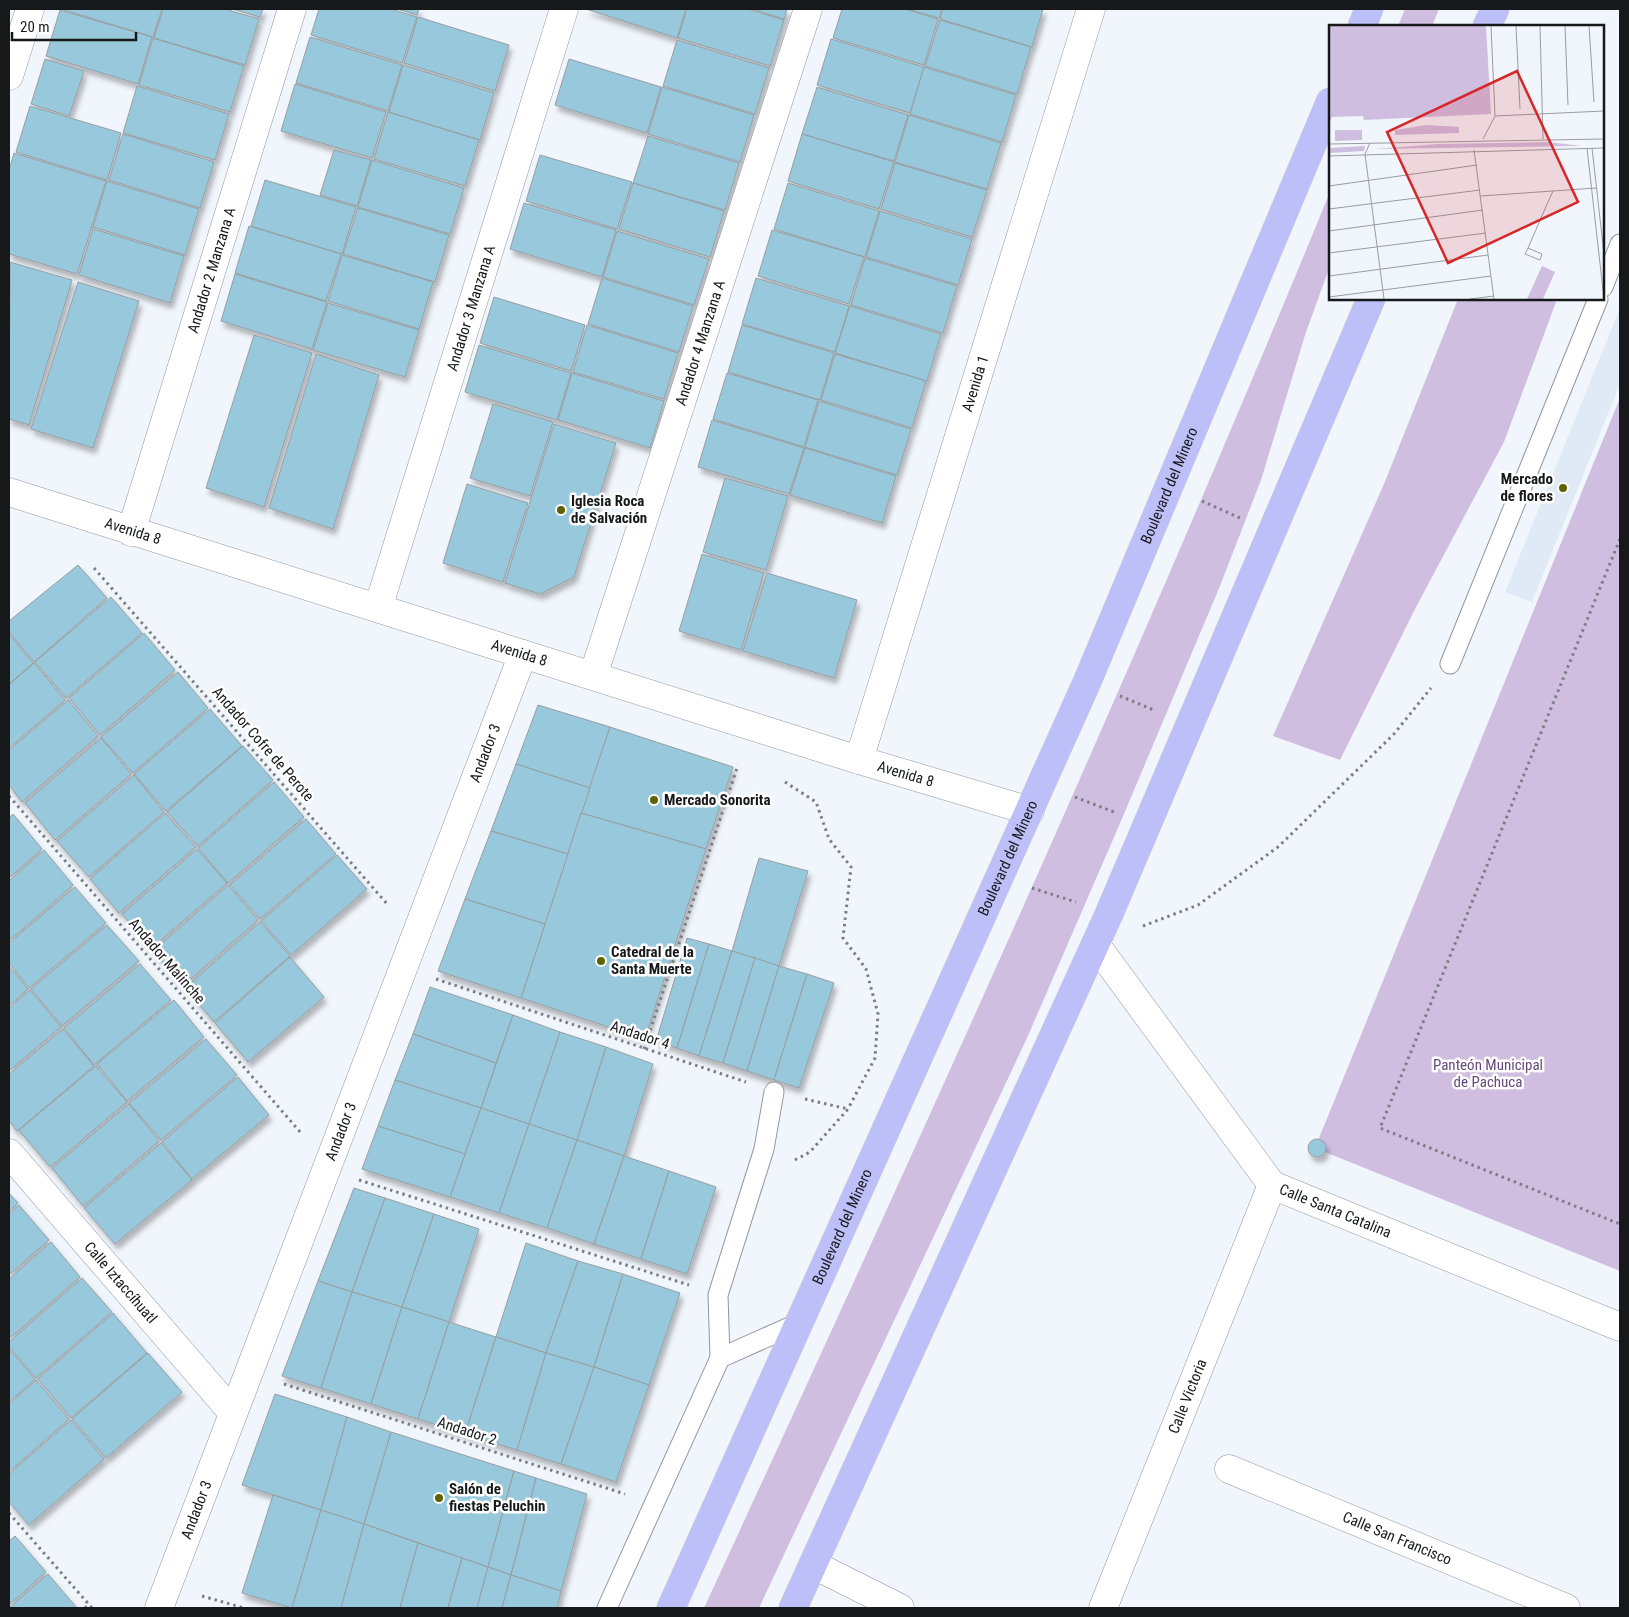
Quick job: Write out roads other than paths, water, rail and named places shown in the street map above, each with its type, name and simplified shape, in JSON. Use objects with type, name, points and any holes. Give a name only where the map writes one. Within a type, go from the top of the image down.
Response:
[{"type":"main road","points":[[1362,25],[1369,9]]},
{"type":"main road","points":[[1487,25],[1495,9]]},
{"type":"main road","name":"Boulevard del Minero","points":[[671,1608],[1087,682],[1329,104]]},
{"type":"main road","points":[[793,1608],[1096,944],[1371,300]]},
{"type":"street","points":[[9,76],[30,9]]},
{"type":"street","name":"Andador 2 Manzana A","points":[[131,532],[292,9]]},
{"type":"street","name":"Andador 3 Manzana A","points":[[378,608],[564,9]]},
{"type":"street","name":"Andador 4 Manzana A","points":[[593,676],[808,9]]},
{"type":"street","name":"Avenida 1","points":[[859,760],[1091,9]]},
{"type":"street","name":"Avenida 8","points":[[9,492],[859,760],[1030,811]]},
{"type":"street","name":"Andador 3","points":[[159,1608],[523,654]]},
{"type":"street","name":"Calle Santa Catalina","points":[[1096,944],[1272,1185],[1620,1327]]},
{"type":"street","name":"Calle Iztaccíhuatl","points":[[9,1153],[233,1413]]},
{"type":"street","name":"Calle Victoria","points":[[1103,1608],[1272,1185]]},
{"type":"street","name":"Calle San Francisco","points":[[1230,1469],[1566,1608]]},
{"type":"street","points":[[814,1565],[900,1608]]},
{"type":"lane","points":[[1604,284],[1620,244]]},
{"type":"lane","points":[[1450,664],[1598,300]]},
{"type":"lane","points":[[606,1608],[720,1358],[718,1295],[764,1149],[774,1092]]},
{"type":"lane","points":[[720,1358],[801,1322]]},
{"type":"place","name":"Mercado de flores","points":[[1563,488]]},
{"type":"place","name":"Iglesia Roca de Salvación","points":[[561,510]]},
{"type":"place","name":"Mercado Sonorita","points":[[654,800]]},
{"type":"place","name":"Catedral de la Santa Muerte","points":[[601,961]]},
{"type":"place","name":"Salón de fiestas Peluchin","points":[[439,1498]]},
{"type":"park label","name":"Panteón Municipal de Pachuca","points":[[1488,1074]]}]
